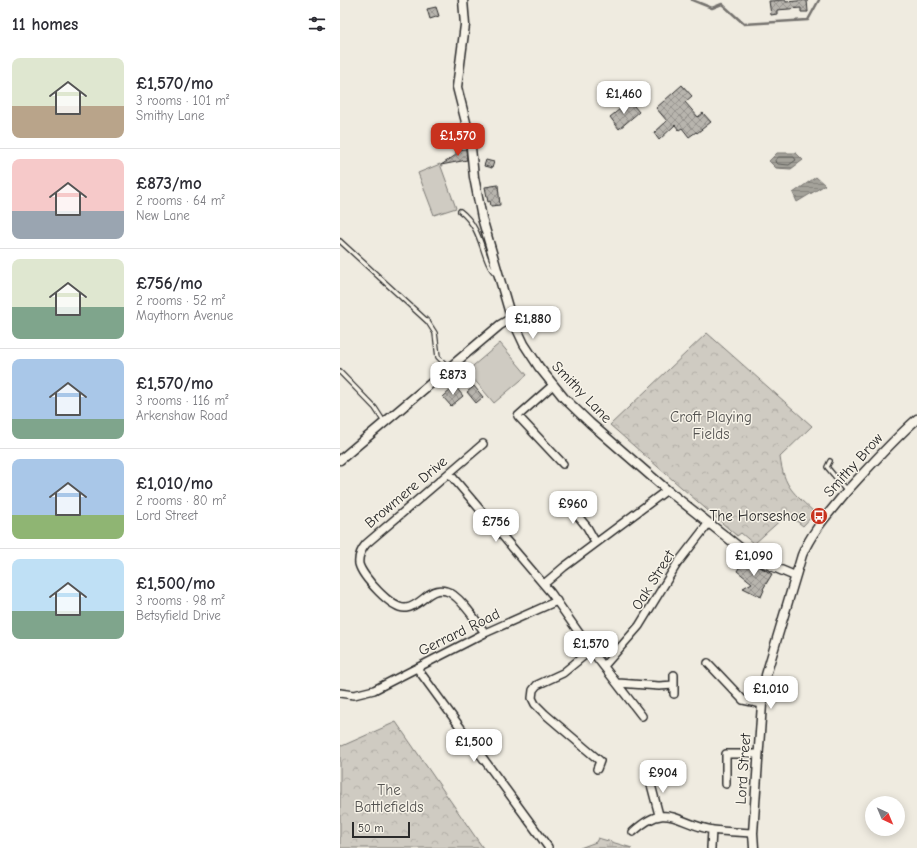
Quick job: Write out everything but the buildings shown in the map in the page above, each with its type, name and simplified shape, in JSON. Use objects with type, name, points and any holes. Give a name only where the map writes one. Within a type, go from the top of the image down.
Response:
[{"type":"street","name":"Smithy Lane","points":[[463,0],[465,25],[457,87],[470,138],[474,177],[482,218],[512,318],[532,356],[553,385],[590,423],[667,490],[708,524],[758,559],[795,576]]},
{"type":"street","points":[[340,460],[500,325],[512,318]]},
{"type":"street","points":[[553,385],[518,416],[563,464]]},
{"type":"street","name":"Smithy Brow","points":[[795,576],[802,555],[810,539],[828,513],[882,452],[917,419]]},
{"type":"street","name":"Browmere Drive","points":[[483,444],[366,544],[360,555],[360,565],[364,574],[388,601],[397,607],[411,607],[435,591],[441,590],[451,592],[485,633]]},
{"type":"street","points":[[449,473],[544,584],[591,650],[642,716]]},
{"type":"street","points":[[544,584],[667,490]]},
{"type":"street","points":[[563,498],[577,508],[596,543]]},
{"type":"street","name":"Oak Street","points":[[604,666],[639,626],[677,564],[708,524]]},
{"type":"street","name":"Lord Street","points":[[754,848],[753,833],[762,704],[770,660],[789,601],[795,576]]},
{"type":"street","name":"Gerrard Road","points":[[340,693],[354,695],[374,690],[485,633],[557,601]]},
{"type":"street","points":[[591,650],[563,673],[537,685],[532,694],[533,701],[538,708],[580,749],[600,762],[597,769]]},
{"type":"street","points":[[708,663],[743,700],[762,704]]},
{"type":"street","points":[[416,668],[546,844],[550,837]]},
{"type":"street","points":[[674,675],[674,694]]},
{"type":"street","points":[[618,683],[659,686],[674,685]]},
{"type":"street","points":[[726,784],[726,754],[758,754]]},
{"type":"street","points":[[649,777],[659,815]]},
{"type":"street","points":[[633,832],[645,822],[659,815],[669,816],[712,830],[753,833]]},
{"type":"street","points":[[711,848],[712,830]]},
{"type":"lane","points":[[460,211],[476,228],[491,270],[500,277]]},
{"type":"lane","points":[[340,241],[428,322],[435,334],[438,356],[449,368]]},
{"type":"lane","points":[[340,372],[375,408],[385,423]]},
{"type":"lane","points":[[830,461],[826,466],[847,492]]},
{"type":"green space","points":[[440,164],[456,208],[434,215],[418,173]]},
{"type":"green space","name":"Croft Playing Fields","points":[[707,333],[812,426],[780,457],[787,483],[796,495],[815,513],[803,526],[790,516],[784,517],[754,544],[741,533],[737,536],[610,425]]},
{"type":"green space","points":[[500,343],[527,375],[494,403],[467,371]]},
{"type":"green space","name":"The Battlefields","points":[[396,722],[483,848],[340,848],[340,745],[342,746]]},
{"type":"green space","points":[[598,838],[632,848],[580,848],[596,842]]},
{"type":"water","points":[[777,153],[796,153],[803,160],[791,169],[776,168],[769,161]]},
{"type":"water","points":[[816,177],[825,185],[797,202],[793,193]]},
{"type":"waterway","points":[[692,0],[712,8],[722,4],[744,24],[808,20],[819,0]]},
{"type":"place","name":"The Horseshoe","points":[[819,516]]}]
